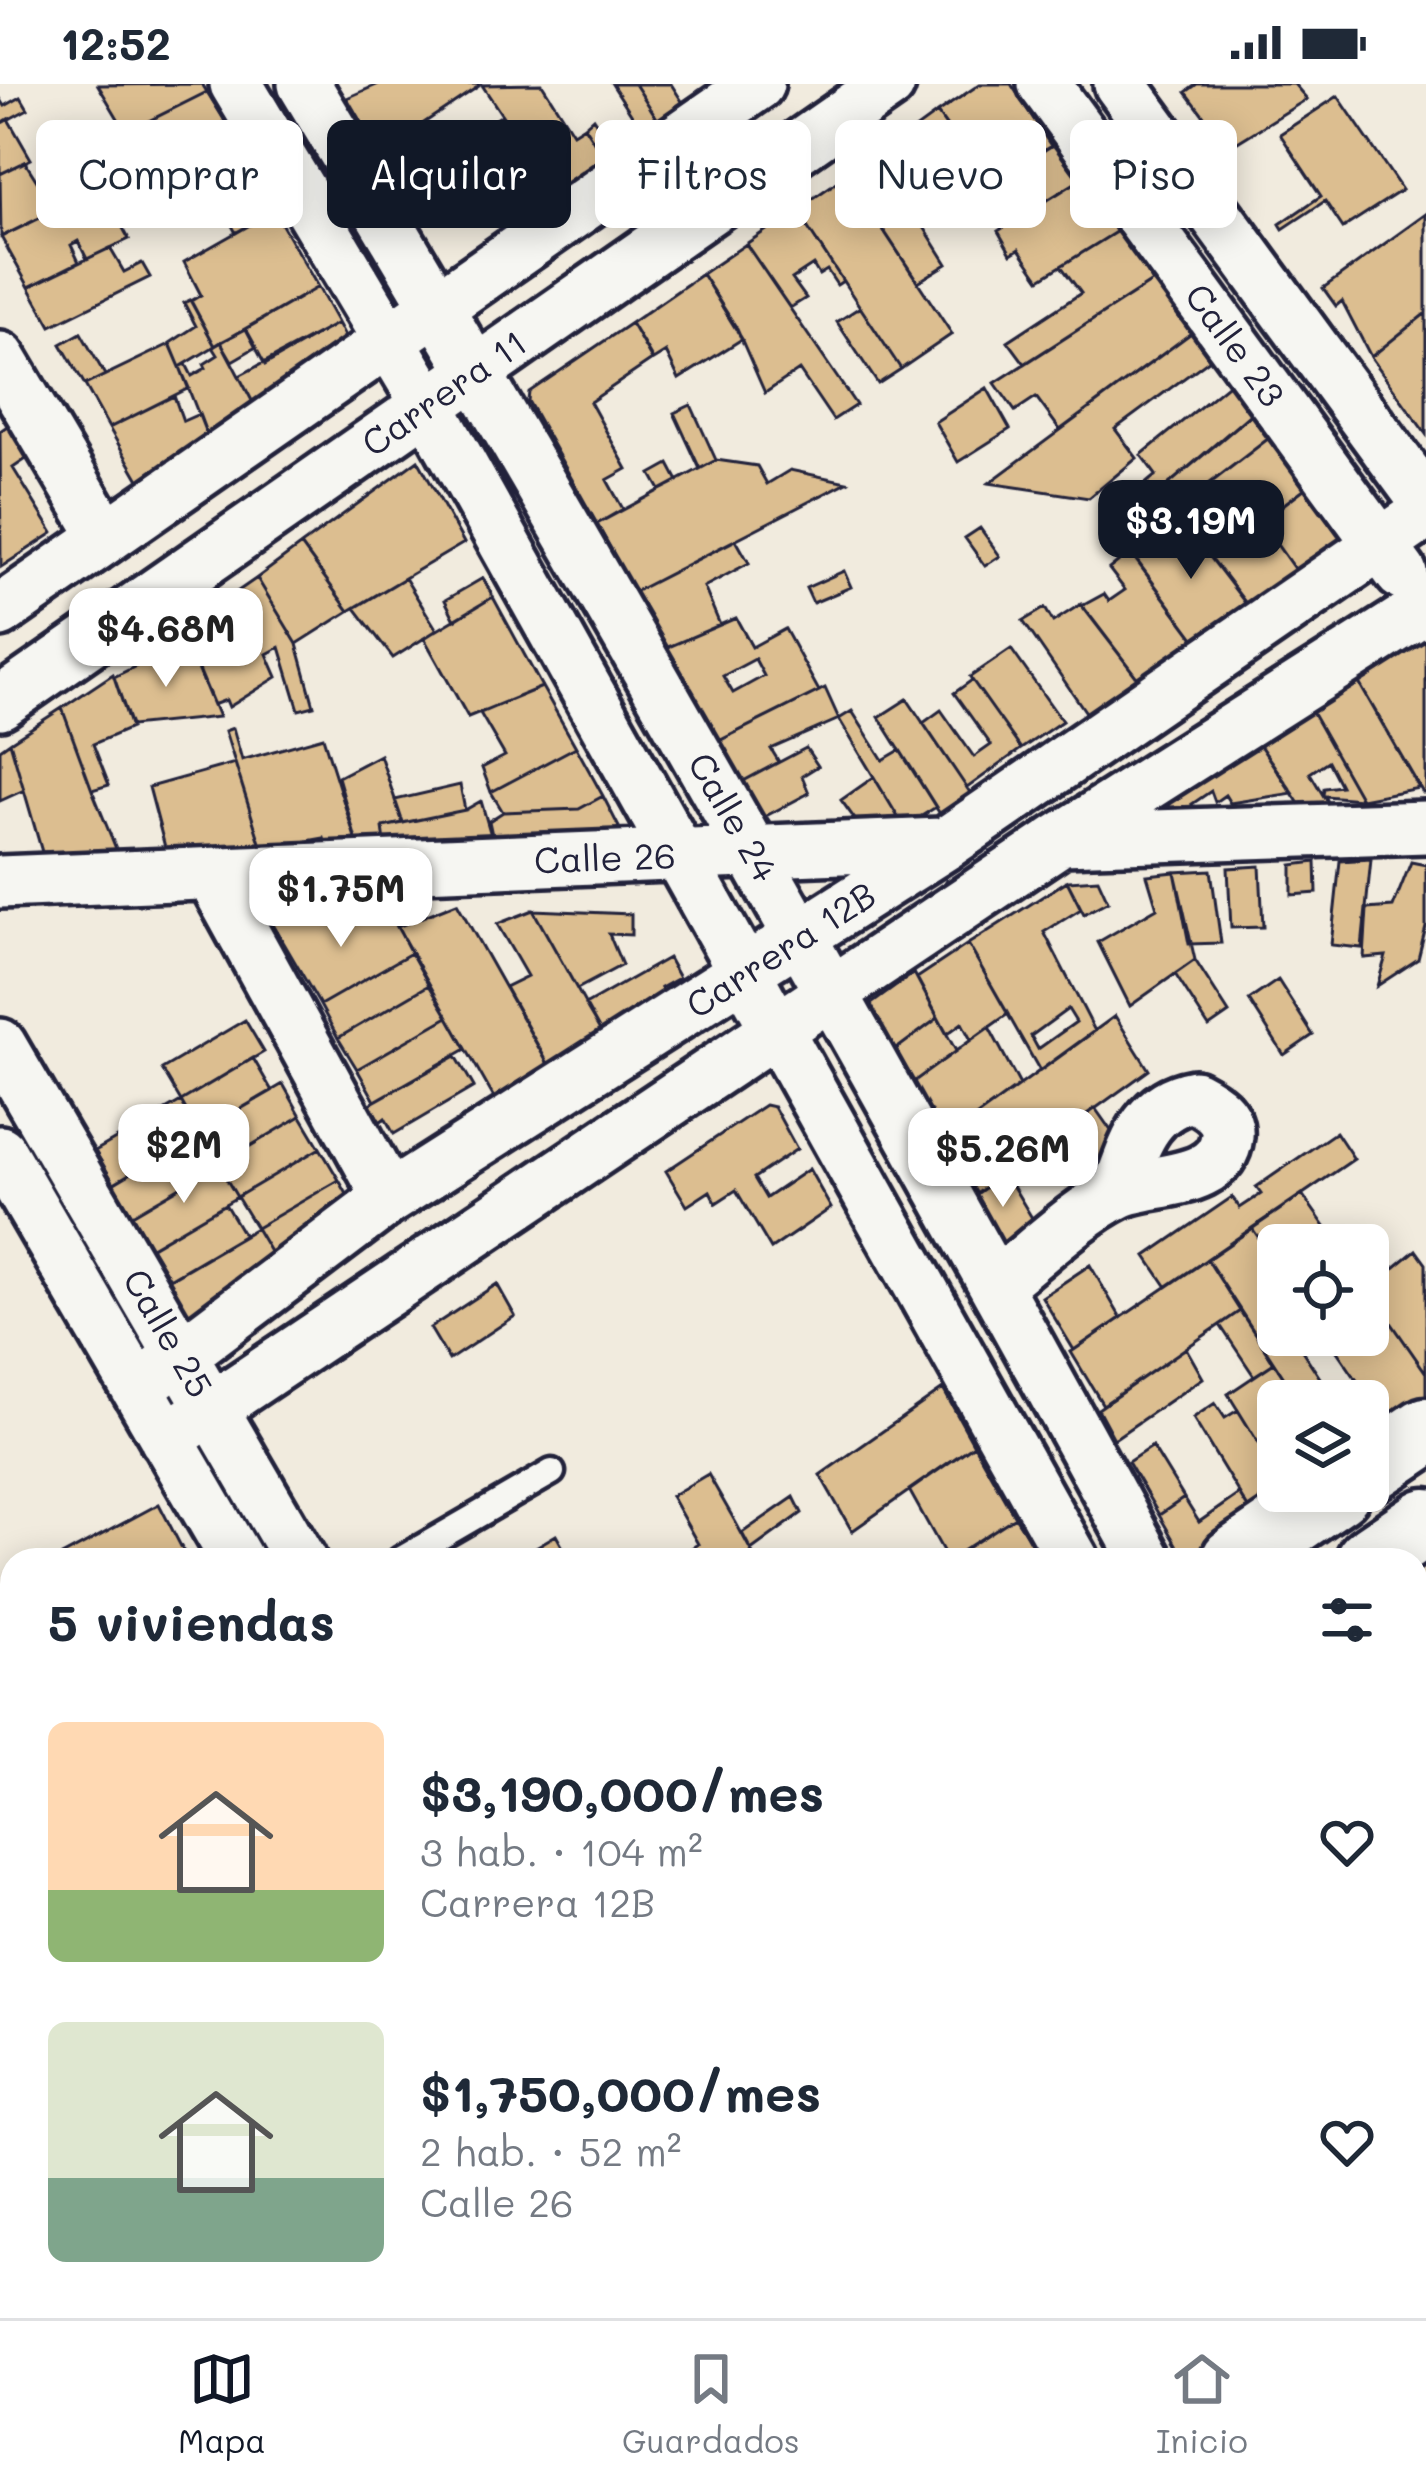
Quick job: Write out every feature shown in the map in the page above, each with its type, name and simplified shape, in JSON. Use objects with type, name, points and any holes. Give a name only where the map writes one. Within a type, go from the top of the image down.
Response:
[{"type":"main road","points":[[1389,1456],[1426,1431]]},
{"type":"main road","points":[[1253,1548],[1306,1512]]},
{"type":"main road","points":[[1388,1548],[1426,1522]]},
{"type":"street","name":"Calle 24","points":[[236,84],[428,404],[1066,1548]]},
{"type":"street","name":"Calle 24","points":[[304,84],[477,370],[836,994],[1139,1548]]},
{"type":"street","name":"Carrera 11","points":[[0,611],[758,84]]},
{"type":"street","name":"Carrera 11","points":[[0,703],[889,84]]},
{"type":"street","name":"Calle 23","points":[[1044,84],[1426,606]]},
{"type":"street","name":"Calle 23","points":[[1120,84],[1426,502]]},
{"type":"street","points":[[0,358],[106,537]]},
{"type":"street","name":"Carrera 12B","points":[[137,1388],[389,1198],[945,844],[1426,513]]},
{"type":"street","name":"Carrera 12B","points":[[166,1439],[1061,839],[1426,606]]},
{"type":"street","name":"Calle 26","points":[[0,882],[1426,827]]},
{"type":"street","points":[[212,874],[389,1198]]},
{"type":"street","name":"Calle 25","points":[[0,1045],[293,1548]]},
{"type":"street","name":"Calle 25","points":[[0,1152],[230,1548]]},
{"type":"street","points":[[995,1285],[1117,1193]]},
{"type":"lane","points":[[421,1548],[552,1472]]},
{"type":"building","points":[[202,84],[207,92],[150,120],[119,120],[98,85]]},
{"type":"building","points":[[379,84],[479,86],[428,120],[360,120],[347,98]]},
{"type":"building","points":[[542,84],[565,120],[505,120],[482,85]]},
{"type":"building","points":[[612,84],[635,84],[658,120],[635,120]]},
{"type":"building","points":[[635,84],[671,84],[692,117],[658,120]]},
{"type":"building","points":[[980,84],[1011,84],[1034,120],[942,120],[937,113]]},
{"type":"building","points":[[1197,84],[1294,84],[1307,99],[1237,142],[1237,120],[1207,120],[1186,92]]},
{"type":"building","points":[[207,92],[225,120],[151,120]]},
{"type":"building","points":[[1338,96],[1402,190],[1343,228],[1325,201],[1283,229],[1280,224],[1321,196],[1280,134]]},
{"type":"building","points":[[21,97],[28,109],[0,124],[0,98],[5,106]]},
{"type":"building","points":[[593,118],[595,143],[584,126]]},
{"type":"building","points":[[8,119],[31,159],[0,174],[0,124]]},
{"type":"building","points":[[584,126],[595,143],[595,184],[571,194],[571,130]]},
{"type":"building","points":[[1059,141],[1070,158],[1070,186],[1046,201],[1046,149]]},
{"type":"building","points":[[25,162],[36,179],[36,220],[1,237],[0,174]]},
{"type":"building","points":[[835,183],[835,228],[882,228],[952,334],[901,369],[808,228],[811,200]]},
{"type":"building","points":[[1070,186],[1070,228],[1119,230],[1040,279],[1019,249],[1011,254],[998,231],[1046,228],[1046,201]]},
{"type":"building","points":[[1426,214],[1426,313],[1371,357],[1342,301],[1336,306],[1323,288]]},
{"type":"building","points":[[36,220],[36,228],[123,228],[129,239],[87,259],[78,241],[71,245],[79,262],[29,287],[1,237]]},
{"type":"building","points":[[244,228],[284,228],[318,287],[215,346],[191,301],[201,295],[184,262]]},
{"type":"building","points":[[770,228],[808,228],[843,281],[837,285],[827,270],[819,275],[813,265],[792,279],[806,298],[790,308],[746,244]]},
{"type":"building","points":[[882,228],[925,228],[947,264],[918,282]]},
{"type":"building","points":[[1119,230],[1155,280],[1025,364],[1008,341],[1081,293],[1061,266]]},
{"type":"building","points":[[746,244],[856,405],[833,420],[799,370],[765,393],[736,327],[702,274]]},
{"type":"building","points":[[110,248],[124,272],[142,263],[150,277],[51,326],[29,287]]},
{"type":"building","points":[[702,274],[742,339],[679,379],[666,352],[653,360],[631,323]]},
{"type":"building","points":[[1155,280],[1198,328],[1060,430],[1036,397],[1015,411],[995,383]]},
{"type":"building","points":[[318,287],[338,323],[265,365],[246,329]]},
{"type":"building","points":[[190,300],[215,346],[180,367],[170,343],[196,326],[184,303]]},
{"type":"building","points":[[860,307],[901,369],[878,384],[837,322]]},
{"type":"building","points":[[1426,313],[1426,434],[1371,357]]},
{"type":"building","points":[[338,323],[353,351],[258,412],[239,376]]},
{"type":"building","points":[[631,323],[652,360],[590,402],[627,469],[607,480],[623,509],[597,524],[528,401],[529,392]]},
{"type":"building","points":[[1198,328],[1217,354],[1115,429],[1137,458],[1089,498],[989,483]]},
{"type":"building","points":[[246,329],[256,347],[232,361],[221,342]]},
{"type":"building","points":[[81,333],[105,375],[85,385],[61,344]]},
{"type":"building","points":[[221,342],[258,412],[211,446],[180,367],[186,364],[192,376],[206,368],[204,364],[218,355],[213,347]]},
{"type":"building","points":[[170,344],[189,388],[109,428],[85,385]]},
{"type":"building","points":[[1232,381],[1255,410],[1147,503],[1137,491],[1156,475],[1141,455]]},
{"type":"building","points":[[987,388],[1010,429],[958,462],[935,422]]},
{"type":"building","points":[[174,396],[183,421],[199,414],[211,446],[145,490],[109,428]]},
{"type":"building","points":[[691,405],[716,460],[700,469],[674,413]]},
{"type":"building","points":[[1259,408],[1277,432],[1184,503],[1169,484]]},
{"type":"building","points":[[13,422],[32,455],[13,468],[53,533],[1,567],[0,431]]},
{"type":"building","points":[[1273,435],[1309,485],[1212,559],[1197,540],[1227,518],[1204,488]]},
{"type":"building","points":[[418,460],[464,543],[349,611],[301,545]]},
{"type":"building","points":[[716,460],[757,466],[767,484],[790,470],[847,482],[634,592],[597,524]]},
{"type":"building","points":[[669,464],[678,481],[660,490],[651,474]]},
{"type":"building","points":[[1309,485],[1353,545],[1302,580],[1261,522]]},
{"type":"building","points":[[1178,515],[1253,613],[1202,649],[1129,550]]},
{"type":"building","points":[[1261,522],[1302,580],[1254,614],[1212,559]]},
{"type":"building","points":[[980,528],[1000,556],[985,566],[965,538]]},
{"type":"building","points":[[736,540],[749,563],[704,587],[720,625],[666,648],[634,592]]},
{"type":"building","points":[[301,545],[349,611],[297,644],[257,578]]},
{"type":"building","points":[[1130,552],[1202,649],[1145,688],[1082,606],[1104,594],[1109,601],[1125,590],[1109,569]]},
{"type":"building","points":[[844,571],[851,587],[813,603],[806,588]]},
{"type":"building","points":[[257,578],[297,644],[314,706],[299,710],[280,647],[267,654],[277,677],[229,707],[226,700],[213,705],[182,630]]},
{"type":"building","points":[[405,578],[437,630],[393,658],[355,608]]},
{"type":"building","points":[[483,578],[493,597],[455,620],[445,600]]},
{"type":"building","points":[[493,597],[542,687],[468,717],[424,638]]},
{"type":"building","points":[[1081,604],[1145,688],[1094,724],[1023,621],[1045,608],[1053,622]]},
{"type":"building","points":[[736,618],[752,647],[785,629],[819,691],[717,742],[666,648]],"holes":[[[755,659],[764,676],[733,693],[723,676]]]},
{"type":"building","points":[[1426,633],[1426,793],[1423,793],[1355,676]]},
{"type":"building","points":[[187,641],[219,717],[131,726],[114,677]]},
{"type":"building","points":[[1011,649],[1062,721],[1021,749],[970,677]]},
{"type":"building","points":[[113,674],[131,728],[93,744],[109,785],[92,790],[62,708]]},
{"type":"building","points":[[1355,676],[1419,788],[1361,799],[1309,707]]},
{"type":"building","points":[[972,680],[1021,749],[967,788],[923,723],[941,710],[974,757],[991,745],[954,693]]},
{"type":"building","points":[[542,687],[576,747],[491,792],[482,768],[505,756],[480,713]]},
{"type":"building","points":[[825,688],[839,719],[771,749],[779,762],[736,785],[713,744]]},
{"type":"building","points":[[907,699],[971,794],[940,814],[879,717]]},
{"type":"building","points":[[1309,707],[1361,799],[1325,796],[1328,802],[1300,805],[1257,741]],"holes":[[[1328,761],[1341,786],[1324,788],[1323,795],[1310,773]]]},
{"type":"building","points":[[62,708],[117,851],[42,852],[10,742]]},
{"type":"building","points":[[852,711],[883,760],[900,750],[936,807],[904,827],[839,719]]},
{"type":"building","points":[[233,728],[242,760],[323,737],[358,847],[329,854],[324,838],[262,849],[225,731]]},
{"type":"building","points":[[1257,741],[1293,793],[1230,803],[1225,795],[1215,802],[1211,791],[1192,804],[1200,814],[1175,817],[1164,802]]},
{"type":"building","points":[[10,742],[24,790],[0,801],[0,749]]},
{"type":"building","points":[[576,747],[603,796],[579,809],[503,812],[491,792]]},
{"type":"building","points":[[806,748],[818,766],[802,776],[809,793],[766,816],[777,833],[768,838],[736,785]]},
{"type":"building","points":[[380,755],[403,823],[383,827],[386,850],[359,850],[338,777]]},
{"type":"building","points":[[235,763],[262,849],[166,851],[149,787]]},
{"type":"building","points":[[874,777],[904,827],[864,832],[841,800]]},
{"type":"building","points":[[460,785],[465,810],[403,823],[395,800]]},
{"type":"building","points":[[603,796],[622,833],[495,849],[489,821],[503,812],[579,809]]},
{"type":"building","points":[[481,801],[495,849],[386,850],[383,827],[465,810]]},
{"type":"building","points":[[1371,859],[1362,948],[1331,945],[1340,861]]},
{"type":"building","points":[[1316,862],[1317,893],[1292,895],[1292,865]]},
{"type":"building","points":[[1411,862],[1426,865],[1426,927],[1418,959],[1377,986],[1386,956],[1364,958],[1367,909],[1393,907]]},
{"type":"building","points":[[1260,866],[1263,927],[1231,928],[1228,868]]},
{"type":"building","points":[[1211,870],[1221,943],[1189,944],[1175,872]]},
{"type":"building","points":[[1175,872],[1195,960],[1130,1006],[1098,942],[1157,908],[1147,875]]},
{"type":"building","points":[[1098,879],[1108,901],[1084,914],[1067,881]]},
{"type":"building","points":[[1067,881],[1081,909],[1044,932],[1095,1031],[1040,1071],[968,944]],"holes":[[[1068,1009],[1076,1022],[1038,1049],[1031,1036]]]},
{"type":"building","points":[[457,903],[553,1073],[498,1105],[397,927]]},
{"type":"building","points":[[533,910],[612,1052],[559,1083],[505,987],[527,976],[497,924]]},
{"type":"building","points":[[533,910],[631,914],[631,935],[609,934],[622,965],[577,989]]},
{"type":"building","points":[[391,915],[411,953],[320,1005],[271,921]]},
{"type":"building","points":[[968,944],[1008,1014],[971,1040],[962,1023],[947,1034],[917,978]]},
{"type":"building","points":[[411,953],[429,985],[338,1038],[320,1005]]},
{"type":"building","points":[[668,958],[679,978],[661,988],[674,1012],[611,1049],[585,1005]]},
{"type":"building","points":[[1195,960],[1229,1013],[1209,1027],[1175,974]]},
{"type":"building","points":[[914,973],[938,1018],[887,1056],[863,1010]]},
{"type":"building","points":[[1278,980],[1313,1035],[1284,1055],[1249,1000]]},
{"type":"building","points":[[429,985],[448,1017],[357,1069],[338,1038]]},
{"type":"building","points":[[1115,1016],[1149,1070],[971,1198],[940,1143]]},
{"type":"building","points":[[448,1017],[466,1049],[375,1101],[357,1069]]},
{"type":"building","points":[[938,1018],[956,1051],[909,1085],[891,1053]]},
{"type":"building","points":[[245,1020],[264,1052],[181,1101],[162,1069]]},
{"type":"building","points":[[989,1027],[1020,1085],[940,1143],[909,1085]]},
{"type":"building","points":[[456,1056],[474,1087],[394,1134],[385,1118],[380,1122],[370,1104]]},
{"type":"building","points":[[253,1058],[272,1091],[199,1133],[181,1101]]},
{"type":"building","points":[[283,1084],[301,1116],[218,1165],[199,1133]]},
{"type":"building","points":[[181,1101],[199,1133],[114,1183],[95,1151]]},
{"type":"building","points":[[765,1105],[774,1107],[797,1149],[754,1178],[766,1198],[809,1169],[831,1208],[771,1249],[736,1190],[716,1203],[710,1191],[687,1206],[666,1171]]},
{"type":"building","points":[[1095,1108],[1121,1145],[1072,1181],[1045,1144]]},
{"type":"building","points":[[301,1116],[320,1148],[237,1197],[218,1165]]},
{"type":"building","points":[[1336,1132],[1354,1159],[1167,1287],[1146,1256],[1232,1197],[1240,1208],[1261,1194],[1256,1187]]},
{"type":"building","points":[[199,1133],[218,1165],[132,1215],[113,1184]]},
{"type":"building","points":[[320,1148],[339,1180],[256,1228],[237,1197]]},
{"type":"building","points":[[218,1165],[237,1197],[150,1248],[132,1215]]},
{"type":"building","points":[[1005,1173],[1035,1223],[1001,1247],[971,1198]]},
{"type":"building","points":[[339,1180],[360,1217],[279,1267],[256,1228]]},
{"type":"building","points":[[1302,1194],[1323,1224],[1258,1224]]},
{"type":"building","points":[[225,1204],[244,1236],[170,1279],[151,1247]]},
{"type":"building","points":[[256,1228],[279,1267],[190,1322],[166,1281]]},
{"type":"building","points":[[1252,1228],[1257,1235],[1257,1336],[1207,1259]]},
{"type":"building","points":[[1416,1250],[1426,1264],[1426,1373],[1389,1319],[1389,1272]]},
{"type":"building","points":[[1207,1259],[1240,1311],[1103,1405],[1071,1352]]},
{"type":"building","points":[[1090,1265],[1121,1318],[1074,1350],[1042,1297]]},
{"type":"building","points":[[497,1284],[515,1316],[449,1360],[430,1328]]},
{"type":"building","points":[[1240,1311],[1257,1337],[1257,1356],[1269,1356],[1274,1363],[1254,1376],[1220,1325]]},
{"type":"building","points":[[1389,1319],[1426,1373],[1426,1411],[1393,1433],[1389,1380],[1357,1380],[1340,1356],[1389,1356]]},
{"type":"building","points":[[1186,1348],[1203,1378],[1114,1439],[1098,1409]]},
{"type":"building","points":[[1270,1356],[1306,1356],[1321,1380],[1285,1380]]},
{"type":"building","points":[[1274,1363],[1285,1380],[1257,1380],[1257,1441],[1228,1394]]},
{"type":"building","points":[[943,1389],[974,1445],[852,1531],[820,1475]]},
{"type":"building","points":[[1215,1403],[1225,1418],[1238,1410],[1257,1441],[1257,1512],[1268,1512],[1257,1523],[1193,1418]]},
{"type":"building","points":[[974,1445],[1015,1517],[967,1548],[941,1548],[909,1490]]},
{"type":"building","points":[[1152,1446],[1184,1498],[1159,1515],[1128,1462]]},
{"type":"building","points":[[708,1474],[749,1548],[692,1548],[698,1544],[671,1496]]},
{"type":"building","points":[[1239,1494],[1257,1523],[1221,1548],[1178,1548],[1159,1515],[1184,1498],[1199,1522]]},
{"type":"building","points":[[794,1497],[802,1513],[754,1548],[742,1533]]},
{"type":"building","points":[[159,1504],[182,1548],[77,1548]]},
{"type":"building","points":[[1015,1517],[1035,1548],[967,1548]]},
{"type":"building","points":[[556,1535],[563,1548],[534,1548]]}]
